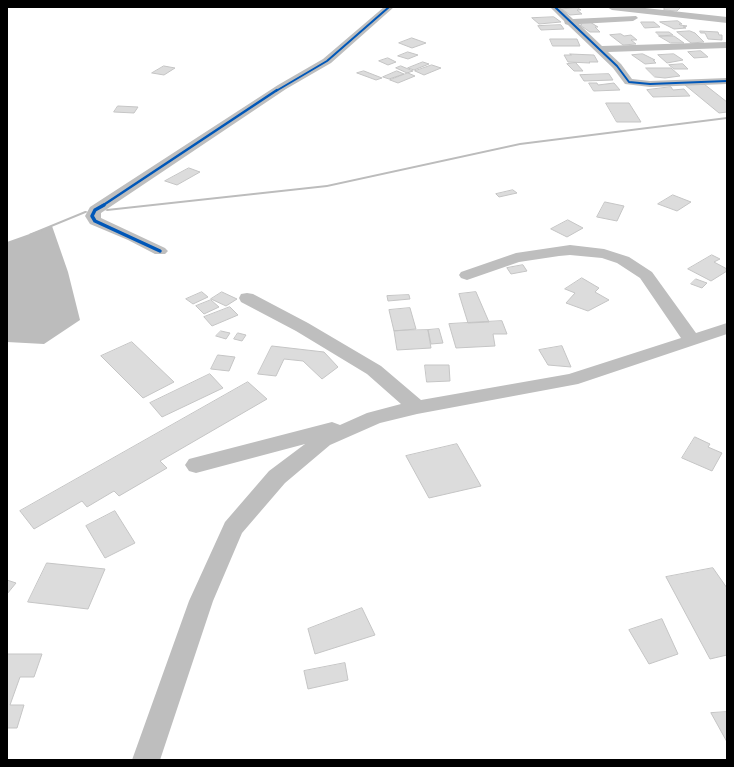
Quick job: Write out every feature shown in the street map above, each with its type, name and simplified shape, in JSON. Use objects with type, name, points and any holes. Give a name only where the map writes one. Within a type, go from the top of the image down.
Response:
[{"type":"street","points":[[160,251],[134,237],[95,221],[92,216],[95,210],[131,188],[282,87],[327,60],[390,7]]},
{"type":"street","points":[[555,7],[568,22],[617,66],[629,82],[650,84],[727,81]]},
{"type":"street","points":[[612,7],[727,20]]},
{"type":"street","points":[[568,22],[683,15]]},
{"type":"street","points":[[598,49],[727,45]]},
{"type":"street","points":[[467,275],[516,258],[559,251],[570,250],[604,254],[623,260],[646,275],[692,342]]},
{"type":"street","points":[[246,298],[302,327],[374,370],[417,407]]},
{"type":"street","points":[[196,465],[417,407],[571,380],[692,342],[727,328]]},
{"type":"street","points":[[146,760],[201,601],[233,528],[277,477],[323,440],[374,418]]},
{"type":"shaded area","points":[[52,226],[68,272],[80,320],[44,344],[7,342],[7,242]]},
{"type":"building","points":[[664,7],[681,7],[677,11],[664,10]]},
{"type":"building","points":[[578,8],[581,10],[577,10],[582,14],[570,15],[562,9]]},
{"type":"building","points":[[554,17],[561,22],[539,24],[532,18]]},
{"type":"building","points":[[678,21],[682,24],[679,24],[680,25],[687,26],[683,27],[686,28],[674,29],[660,22]]},
{"type":"building","points":[[590,22],[598,27],[595,27],[600,32],[590,32],[580,25],[582,25],[580,23]]},
{"type":"building","points":[[641,22],[654,22],[660,27],[645,28]]},
{"type":"building","points":[[561,25],[564,29],[541,30],[538,26]]},
{"type":"building","points":[[690,31],[695,33],[704,42],[691,43],[677,32]]},
{"type":"building","points":[[700,31],[718,32],[719,35],[722,35],[722,40],[708,39],[705,33],[701,33]]},
{"type":"building","points":[[656,32],[669,32],[673,35],[660,36]]},
{"type":"building","points":[[621,34],[624,36],[631,35],[637,40],[631,40],[636,44],[623,45],[610,35]]},
{"type":"building","points":[[659,36],[674,36],[684,43],[671,43]]},
{"type":"building","points":[[412,38],[426,43],[412,48],[399,43]]},
{"type":"building","points":[[550,39],[577,39],[580,46],[553,46]]},
{"type":"building","points":[[701,51],[708,57],[694,58],[688,52]]},
{"type":"building","points":[[408,52],[418,55],[408,59],[398,56]]},
{"type":"building","points":[[570,54],[594,55],[598,62],[568,62],[564,55],[571,55]]},
{"type":"building","points":[[643,54],[655,60],[653,60],[656,63],[645,64],[632,55]]},
{"type":"building","points":[[674,54],[683,60],[667,63],[658,55]]},
{"type":"building","points":[[388,58],[396,62],[388,65],[379,61]]},
{"type":"building","points":[[423,62],[429,64],[414,70],[408,68]]},
{"type":"building","points":[[576,63],[583,71],[574,71],[567,64]]},
{"type":"building","points":[[683,64],[688,69],[674,69],[669,65]]},
{"type":"building","points":[[432,65],[441,68],[424,75],[415,71]]},
{"type":"building","points":[[164,66],[175,68],[164,75],[152,73]]},
{"type":"building","points":[[401,66],[413,71],[407,73],[396,68]]},
{"type":"building","points":[[646,68],[671,68],[680,76],[665,78],[655,77]]},
{"type":"building","points":[[364,71],[382,78],[376,80],[357,73]]},
{"type":"building","points":[[397,71],[404,74],[389,79],[383,77]]},
{"type":"building","points":[[408,73],[415,76],[398,83],[390,80]]},
{"type":"building","points":[[609,74],[613,80],[584,81],[580,75]]},
{"type":"building","points":[[589,83],[597,83],[598,85],[614,83],[620,90],[594,91]]},
{"type":"building","points":[[704,84],[727,102],[727,112],[719,113],[685,85]]},
{"type":"building","points":[[671,87],[673,90],[684,89],[690,96],[653,97],[647,90]]},
{"type":"building","points":[[606,103],[629,103],[641,122],[617,122]]},
{"type":"building","points":[[118,106],[138,107],[134,113],[114,112]]},
{"type":"building","points":[[189,168],[200,172],[177,185],[165,181]]},
{"type":"building","points":[[513,190],[517,193],[499,197],[496,194]]},
{"type":"building","points":[[673,195],[691,202],[677,211],[658,204]]},
{"type":"building","points":[[605,202],[624,206],[617,221],[597,217]]},
{"type":"building","points":[[568,220],[583,228],[567,237],[551,229]]},
{"type":"building","points":[[712,255],[720,259],[714,262],[727,269],[727,271],[711,281],[688,269]]},
{"type":"building","points":[[523,265],[527,271],[511,274],[507,268]]},
{"type":"building","points":[[582,278],[599,288],[595,292],[609,300],[588,311],[566,303],[575,293],[565,289]]},
{"type":"building","points":[[696,279],[707,283],[702,288],[691,284]]},
{"type":"building","points":[[202,292],[208,297],[193,304],[186,299]]},
{"type":"building","points":[[222,292],[237,299],[226,306],[211,299]]},
{"type":"building","points":[[476,292],[489,322],[468,323],[459,294]]},
{"type":"building","points":[[409,295],[410,299],[388,301],[387,296]]},
{"type":"building","points":[[211,300],[219,307],[204,314],[196,306]]},
{"type":"building","points":[[230,307],[238,315],[212,326],[204,317]]},
{"type":"building","points":[[410,308],[416,329],[394,331],[389,310]]},
{"type":"building","points":[[502,321],[507,334],[493,334],[495,346],[456,348],[449,324]]},
{"type":"building","points":[[439,329],[443,343],[431,344],[428,330]]},
{"type":"building","points":[[428,330],[431,348],[397,350],[394,331]]},
{"type":"building","points":[[221,331],[230,333],[226,339],[216,336]]},
{"type":"building","points":[[238,333],[246,335],[242,341],[234,339]]},
{"type":"building","points":[[132,342],[174,382],[143,398],[101,356]]},
{"type":"building","points":[[272,346],[324,352],[338,367],[322,379],[303,361],[284,359],[276,376],[258,374]]},
{"type":"building","points":[[562,346],[571,367],[548,365],[539,350]]},
{"type":"building","points":[[218,355],[235,357],[229,371],[211,369]]},
{"type":"building","points":[[425,365],[449,365],[450,381],[427,382]]},
{"type":"building","points":[[210,374],[223,388],[162,417],[150,403]]},
{"type":"building","points":[[248,382],[267,399],[160,461],[167,468],[119,496],[114,491],[87,507],[82,501],[34,529],[20,511]]},
{"type":"building","points":[[695,437],[710,444],[708,447],[722,453],[712,471],[682,458]]},
{"type":"building","points":[[457,444],[481,486],[429,498],[406,456]]},
{"type":"building","points":[[115,511],[135,543],[105,558],[86,526]]},
{"type":"building","points":[[47,563],[105,569],[88,609],[28,602]]},
{"type":"building","points":[[713,568],[727,588],[727,655],[710,659],[666,577]]},
{"type":"building","points":[[7,580],[16,583],[7,594]]},
{"type":"building","points":[[362,608],[375,635],[315,654],[308,629]]},
{"type":"building","points":[[662,619],[678,654],[649,664],[629,630]]},
{"type":"building","points":[[7,654],[42,654],[34,677],[20,677],[10,705],[24,705],[17,728],[7,728]]},
{"type":"building","points":[[345,663],[348,680],[308,689],[304,671]]},
{"type":"building","points":[[727,712],[727,742],[711,713]]},
{"type":"waterway","points":[[107,210],[327,186],[520,144],[727,118]]},
{"type":"waterway","points":[[31,234],[86,212]]},
{"type":"cycle path","points":[[160,251],[133,237],[95,221],[92,216],[95,210],[131,188],[282,87],[327,61],[389,7]]},
{"type":"cycle path","points":[[555,7],[617,66],[629,82],[650,84],[727,81]]}]
